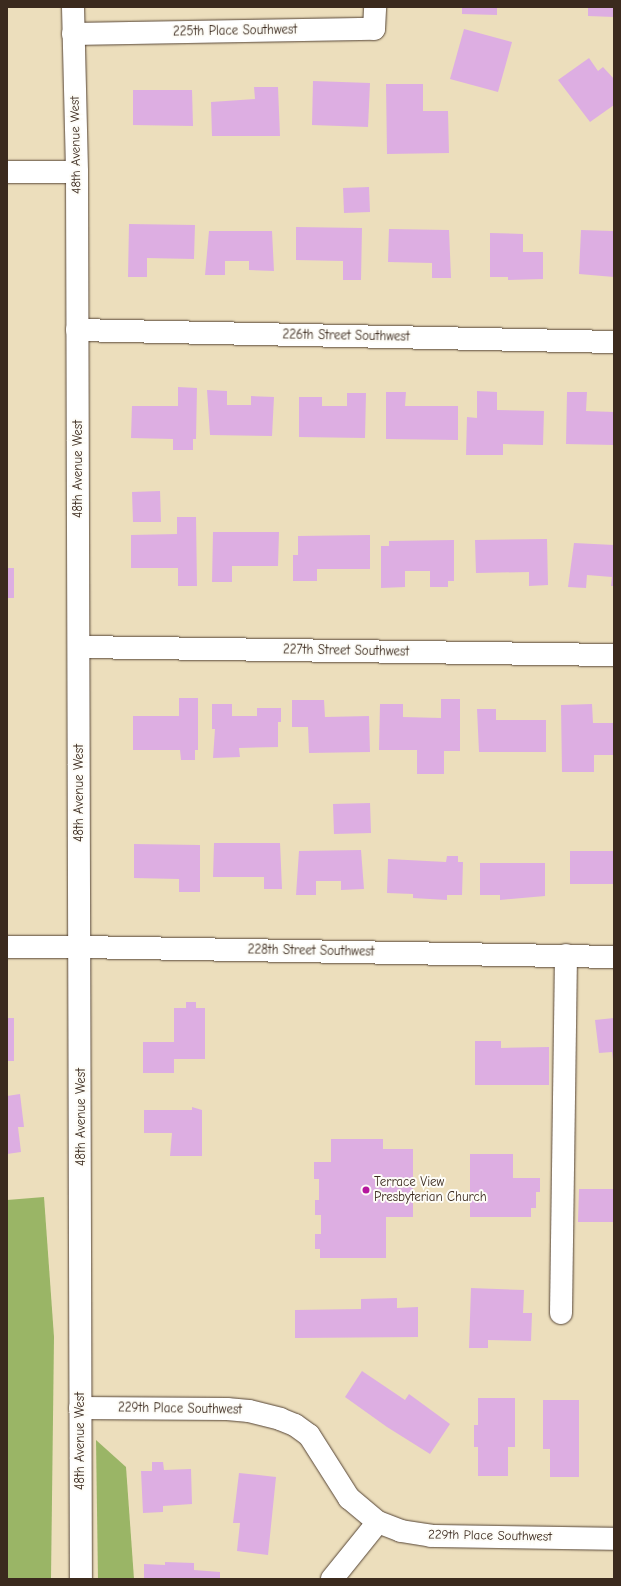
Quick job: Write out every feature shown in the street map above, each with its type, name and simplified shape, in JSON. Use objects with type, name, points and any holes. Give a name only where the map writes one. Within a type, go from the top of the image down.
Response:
[{"type":"street","name":"48th Avenue West","points":[[73,7],[77,172],[81,1579]]},
{"type":"street","name":"225th Place Southwest","points":[[73,34],[374,29],[375,7]]},
{"type":"street","points":[[7,172],[77,172]]},
{"type":"street","name":"226th Street Southwest","points":[[77,330],[614,342]]},
{"type":"street","name":"227th Street Southwest","points":[[79,647],[614,655]]},
{"type":"street","name":"228th Street Southwest","points":[[7,947],[614,956]]},
{"type":"street","points":[[561,1313],[566,955]]},
{"type":"street","name":"229th Place Southwest","points":[[80,1408],[249,1410],[280,1419],[295,1425],[309,1436],[349,1498],[378,1522],[401,1531],[431,1536],[614,1539]]},
{"type":"street","points":[[332,1579],[378,1522]]},
{"type":"green space","points":[[44,1197],[54,1337],[51,1579],[7,1579],[7,1200]]},
{"type":"green space","points":[[96,1440],[126,1467],[134,1579],[98,1579]]},
{"type":"building","points":[[462,7],[497,7],[497,15],[462,14]]},
{"type":"building","points":[[588,7],[614,7],[614,17],[588,16]]},
{"type":"building","points":[[464,29],[512,42],[498,92],[450,79]]},
{"type":"building","points":[[589,58],[598,71],[603,67],[614,79],[614,105],[590,122],[558,80]]},
{"type":"building","points":[[313,81],[370,83],[368,127],[312,125]]},
{"type":"building","points":[[386,84],[423,84],[423,111],[448,111],[449,153],[387,154]]},
{"type":"building","points":[[254,87],[278,87],[280,136],[212,136],[211,102],[255,99]]},
{"type":"building","points":[[133,90],[192,90],[193,126],[133,125]]},
{"type":"building","points":[[369,187],[370,212],[344,213],[343,188]]},
{"type":"building","points":[[129,224],[195,225],[194,259],[147,258],[147,277],[128,277]]},
{"type":"building","points":[[296,227],[362,228],[361,280],[343,280],[343,261],[296,260]]},
{"type":"building","points":[[389,229],[449,230],[451,278],[432,278],[432,263],[388,262]]},
{"type":"building","points":[[581,230],[613,231],[614,277],[579,274]]},
{"type":"building","points":[[209,231],[272,231],[274,271],[249,270],[249,261],[225,261],[225,275],[205,275]]},
{"type":"building","points":[[490,233],[523,234],[523,252],[543,252],[543,279],[508,280],[508,277],[490,277]]},
{"type":"building","points":[[178,387],[197,388],[196,439],[193,439],[193,450],[173,450],[173,439],[131,438],[132,406],[178,406]]},
{"type":"building","points":[[207,390],[227,391],[227,405],[251,405],[251,396],[274,397],[272,436],[210,435]]},
{"type":"building","points":[[477,391],[497,392],[497,410],[544,411],[543,445],[503,444],[503,455],[466,455],[467,417],[477,418]]},
{"type":"building","points":[[386,392],[406,392],[405,406],[458,406],[458,440],[386,439]]},
{"type":"building","points":[[567,392],[587,392],[586,411],[614,412],[614,445],[566,444]]},
{"type":"building","points":[[347,393],[366,393],[365,438],[299,437],[299,397],[322,397],[322,406],[347,406]]},
{"type":"building","points":[[160,491],[161,522],[133,522],[132,492]]},
{"type":"building","points":[[177,517],[196,517],[197,586],[178,586],[178,568],[131,568],[131,535],[177,534]]},
{"type":"building","points":[[213,532],[279,532],[278,566],[232,566],[232,582],[212,582]]},
{"type":"building","points":[[370,535],[370,569],[317,569],[317,581],[293,581],[293,555],[298,555],[298,536]]},
{"type":"building","points":[[547,539],[548,585],[529,586],[529,572],[476,573],[475,540]]},
{"type":"building","points":[[454,540],[454,581],[448,581],[448,587],[430,587],[430,571],[405,571],[405,587],[381,588],[381,546],[389,546],[389,541]]},
{"type":"building","points":[[574,543],[614,545],[614,586],[611,586],[612,577],[587,575],[586,588],[568,587]]},
{"type":"building","points":[[7,568],[14,568],[14,598],[7,598]]},
{"type":"building","points":[[179,698],[198,698],[198,750],[195,750],[195,760],[181,760],[180,750],[133,750],[133,716],[179,716]]},
{"type":"building","points":[[441,699],[460,699],[460,751],[444,751],[444,774],[417,774],[417,750],[379,750],[380,704],[403,704],[403,717],[441,718]]},
{"type":"building","points":[[292,700],[324,700],[325,717],[369,716],[370,752],[309,753],[308,727],[292,727]]},
{"type":"building","points":[[212,704],[232,704],[232,716],[257,716],[257,708],[281,708],[281,722],[278,722],[278,747],[239,748],[240,757],[213,758],[215,729],[212,729]]},
{"type":"building","points":[[592,704],[593,723],[614,723],[614,755],[594,755],[594,772],[562,772],[561,705]]},
{"type":"building","points":[[477,709],[496,709],[496,720],[546,720],[546,752],[479,752]]},
{"type":"building","points":[[370,803],[371,833],[334,834],[333,804]]},
{"type":"building","points":[[214,843],[280,843],[282,889],[264,889],[264,877],[213,877]]},
{"type":"building","points":[[134,844],[200,845],[200,892],[179,892],[179,879],[134,878]]},
{"type":"building","points":[[361,850],[364,889],[341,890],[341,881],[316,881],[316,895],[296,895],[299,851]]},
{"type":"building","points":[[570,851],[614,851],[614,884],[570,884]]},
{"type":"building","points":[[447,856],[458,856],[458,862],[463,862],[462,895],[447,895],[447,900],[413,898],[413,894],[387,893],[388,859],[446,862]]},
{"type":"building","points":[[480,863],[545,863],[545,896],[500,900],[500,895],[480,895]]},
{"type":"building","points":[[186,1002],[196,1002],[196,1008],[205,1008],[205,1059],[174,1059],[174,1073],[143,1073],[143,1042],[174,1042],[174,1008],[186,1008]]},
{"type":"building","points":[[7,1018],[14,1018],[14,1061],[7,1061]]},
{"type":"building","points":[[614,1018],[613,1060],[612,1052],[599,1053],[595,1020]]},
{"type":"building","points":[[475,1041],[501,1041],[501,1048],[549,1047],[549,1085],[475,1085]]},
{"type":"building","points":[[20,1094],[24,1127],[18,1127],[21,1152],[7,1154],[7,1096]]},
{"type":"building","points":[[192,1107],[202,1110],[202,1156],[170,1156],[172,1133],[144,1133],[144,1110],[192,1110]]},
{"type":"building","name":"Terrace View Presbyterian Church","points":[[331,1139],[383,1139],[383,1149],[413,1149],[413,1217],[386,1217],[386,1258],[320,1258],[320,1249],[315,1249],[315,1234],[321,1234],[321,1215],[315,1215],[315,1200],[319,1200],[319,1179],[314,1179],[314,1162],[331,1162]]},
{"type":"building","points":[[470,1154],[513,1154],[513,1178],[540,1178],[540,1192],[536,1192],[536,1208],[531,1208],[531,1217],[470,1217]]},
{"type":"building","points":[[579,1189],[614,1189],[614,1222],[578,1222]]},
{"type":"building","points":[[471,1288],[524,1290],[523,1313],[532,1313],[531,1341],[488,1340],[488,1348],[469,1348]]},
{"type":"building","points":[[397,1298],[397,1308],[418,1307],[418,1337],[295,1338],[295,1310],[361,1309],[361,1299]]},
{"type":"building","points":[[362,1371],[405,1400],[409,1394],[450,1424],[430,1454],[387,1427],[345,1397]]},
{"type":"building","points":[[478,1398],[515,1398],[515,1447],[508,1447],[508,1476],[478,1476],[478,1447],[474,1447],[474,1425],[478,1425]]},
{"type":"building","points":[[543,1400],[579,1400],[579,1477],[550,1477],[550,1449],[543,1449]]},
{"type":"building","points":[[152,1462],[163,1462],[164,1470],[191,1469],[192,1504],[163,1506],[163,1512],[143,1513],[141,1471],[152,1471]]},
{"type":"building","points":[[239,1473],[276,1477],[268,1555],[237,1551],[240,1523],[233,1523]]},
{"type":"building","points":[[165,1562],[194,1563],[194,1570],[220,1572],[220,1579],[144,1579],[144,1564],[165,1565]]},
{"type":"place","name":"Terrace View Presbyterian Church","points":[[366,1190]]}]
